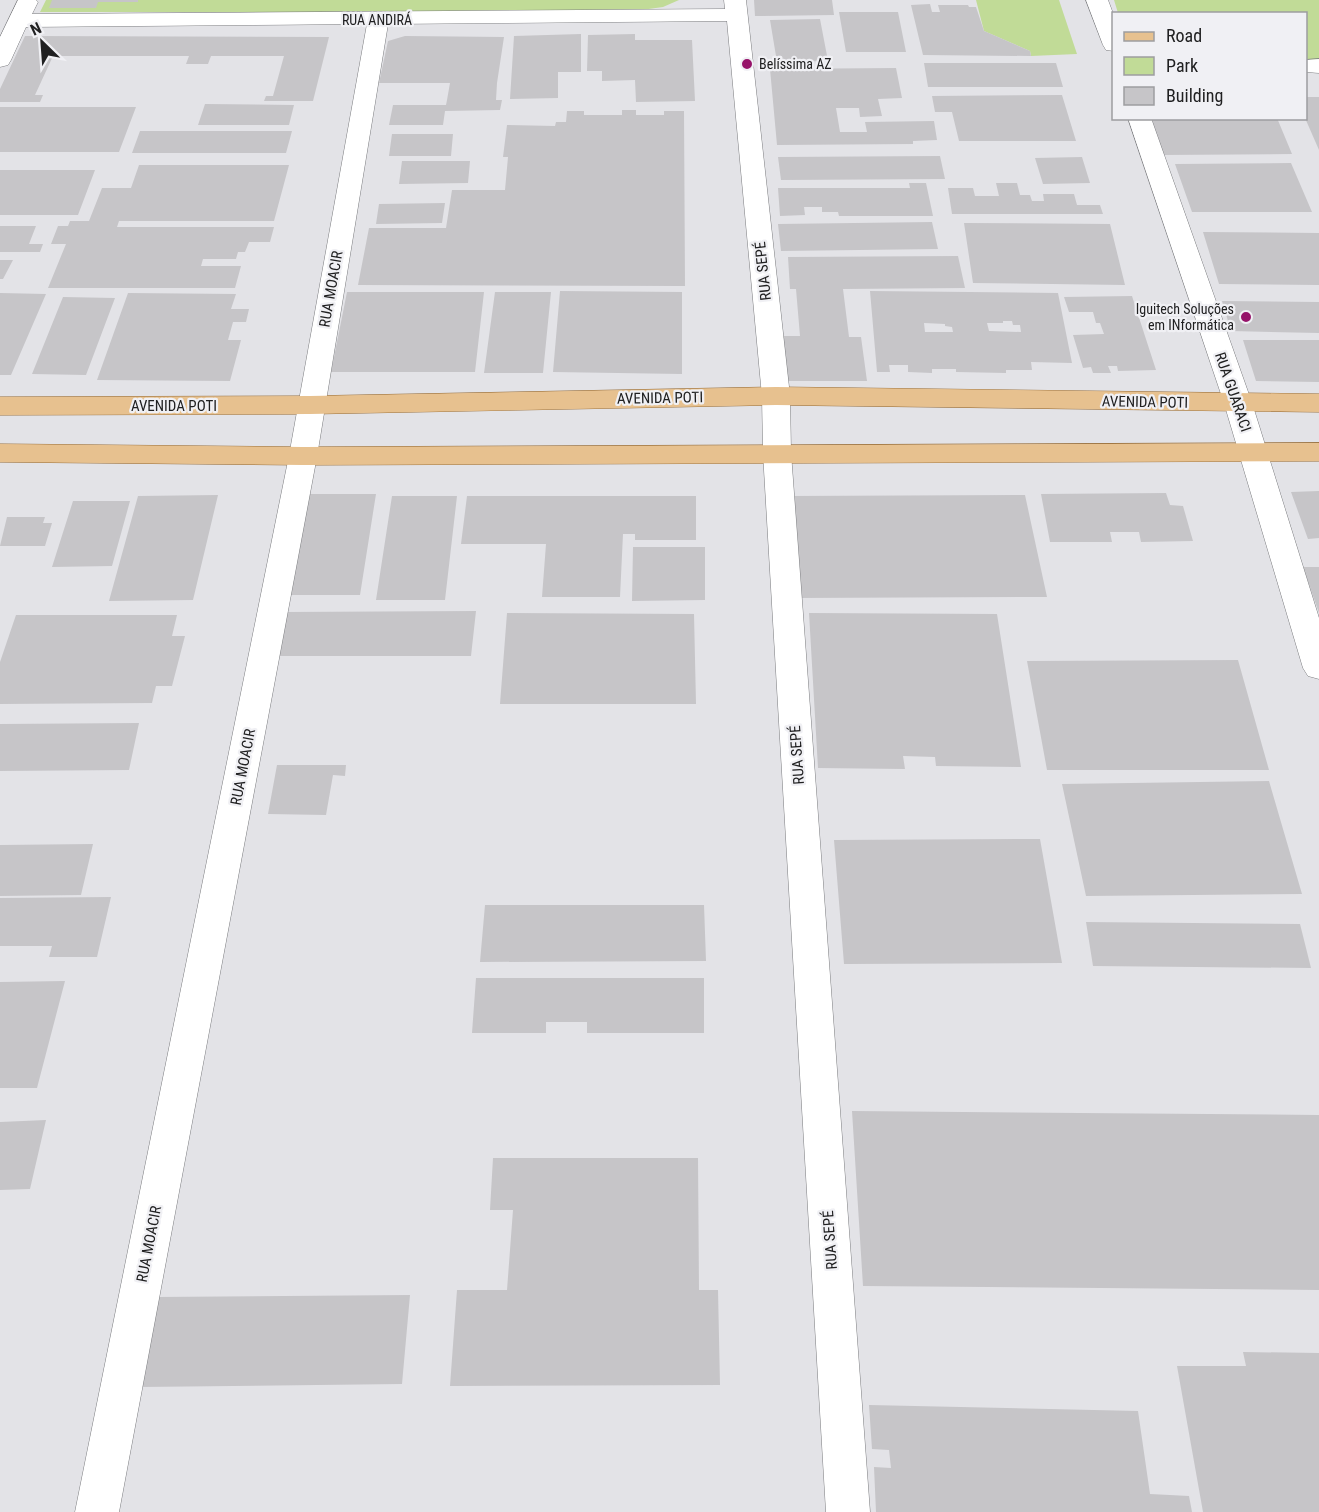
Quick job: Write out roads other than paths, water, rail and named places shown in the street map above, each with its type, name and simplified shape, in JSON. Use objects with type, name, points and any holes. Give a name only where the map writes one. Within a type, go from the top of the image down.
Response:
[{"type":"main road","name":"AVENIDA POTI","points":[[0,406],[310,405],[776,396],[1319,403]]},
{"type":"main road","points":[[0,453],[303,456],[1319,452]]},
{"type":"street","points":[[0,60],[27,0]]},
{"type":"street","points":[[1097,0],[1112,42]]},
{"type":"street","name":"RUA ANDIRÁ","points":[[18,21],[378,20],[736,8]]},
{"type":"street","name":"RUA SEPÉ","points":[[736,8],[776,396],[777,453],[848,1512]]},
{"type":"street","name":"RUA MOACIR","points":[[96,1512],[303,456],[378,20]]},
{"type":"street","name":"RUA GUARACI","points":[[1140,120],[1238,403],[1319,668]]},
{"type":"place","name":"Belíssima AZ","points":[[747,64]]},
{"type":"place","name":"Iguitech Soluções em INformática","points":[[1246,317]]}]
